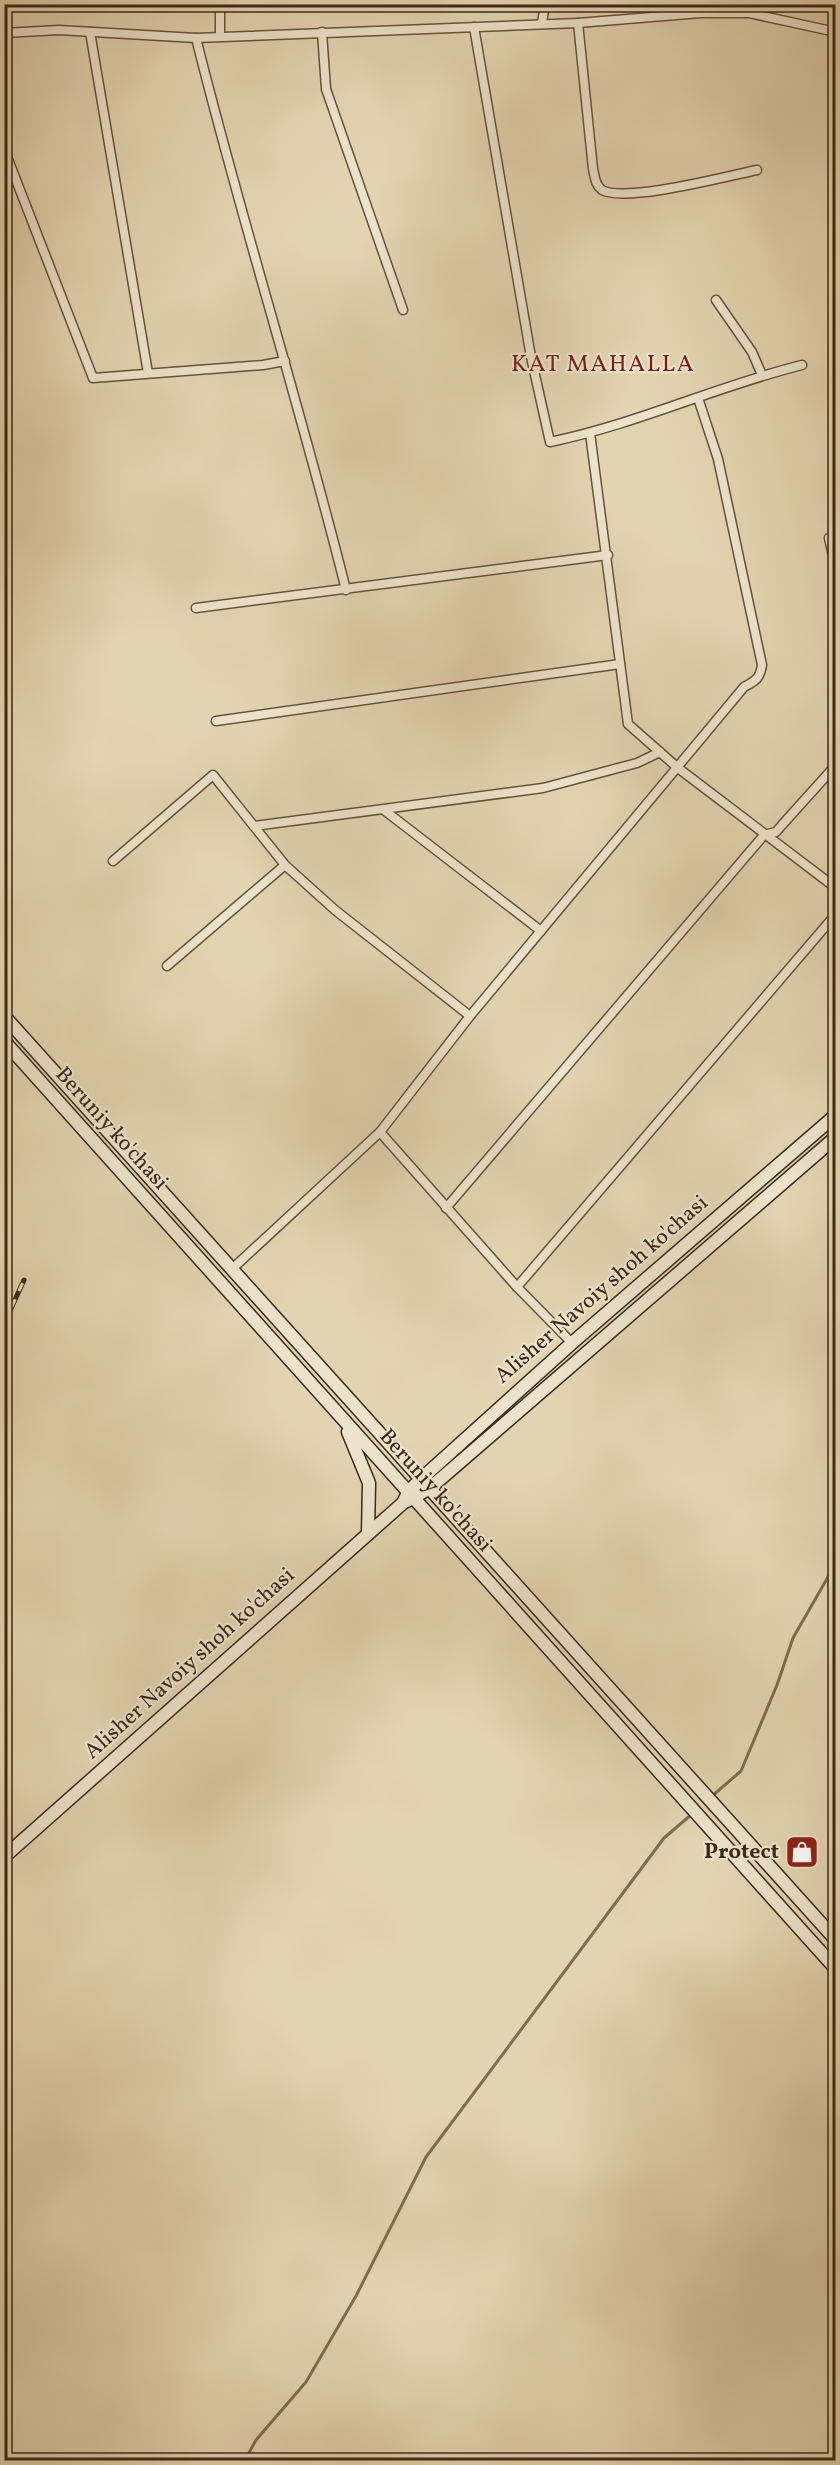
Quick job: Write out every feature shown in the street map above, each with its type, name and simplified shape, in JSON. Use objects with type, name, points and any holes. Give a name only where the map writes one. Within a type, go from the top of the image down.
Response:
[{"type":"main road","name":"Beruniy ko'chasi","points":[[4,1016],[836,1940]]},
{"type":"main road","name":"Beruniy ko'chasi","points":[[4,1041],[409,1498],[660,1771],[836,1969]]},
{"type":"main road","name":"Alisher Navoiy shoh ko'chasi","points":[[4,1857],[409,1498],[572,1343],[836,1115]]},
{"type":"main road","name":"Alisher Navoiy shoh ko'chasi","points":[[425,1483],[836,1137]]},
{"type":"main road","points":[[342,1420],[364,1465],[369,1483],[368,1534]]},
{"type":"main road","points":[[789,1917],[803,1904]]},
{"type":"street","points":[[220,4],[220,36]]},
{"type":"street","points":[[542,22],[544,4]]},
{"type":"street","points":[[4,33],[90,32],[196,38],[474,27],[542,22],[578,23],[701,13],[749,13],[836,32]]},
{"type":"street","points":[[578,23],[593,169],[600,189],[612,193],[666,189],[758,170]]},
{"type":"street","points":[[474,27],[531,357],[550,442],[590,433],[762,375],[802,365]]},
{"type":"street","points":[[90,32],[148,374]]},
{"type":"street","points":[[322,32],[326,89],[403,310]]},
{"type":"street","points":[[196,38],[221,140],[285,361],[346,590]]},
{"type":"street","points":[[4,149],[93,378],[263,365],[285,361]]},
{"type":"street","points":[[716,300],[752,352],[762,375]]},
{"type":"street","points":[[232,1269],[380,1132],[470,1016],[744,687],[758,680],[762,665],[718,459],[698,398]]},
{"type":"street","points":[[590,433],[608,555],[628,724],[678,768],[836,888]]},
{"type":"street","points":[[829,538],[836,568]]},
{"type":"street","points":[[196,608],[608,555]]},
{"type":"street","points":[[216,721],[620,664]]},
{"type":"street","points":[[254,826],[543,788],[637,763],[660,752]]},
{"type":"street","points":[[446,1208],[764,835],[776,832],[836,765]]},
{"type":"street","points":[[113,861],[213,775],[285,865],[335,910],[470,1016]]},
{"type":"street","points":[[384,810],[541,931]]},
{"type":"street","points":[[167,966],[285,865]]},
{"type":"street","points":[[517,1287],[836,914]]},
{"type":"street","points":[[380,1132],[517,1287],[572,1343]]},
{"type":"waterway","points":[[711,1797],[741,1771],[777,1685],[793,1638],[836,1563]]},
{"type":"waterway","points":[[245,2460],[256,2440],[306,2382],[356,2296],[426,2157],[664,1838],[692,1814]]},
{"type":"railway","points":[[4,1324],[24,1280]]},
{"type":"place","name":"Protect","points":[[802,1852]]},
{"type":"district","name":"KAT MAHALLA","points":[[603,365]]}]
